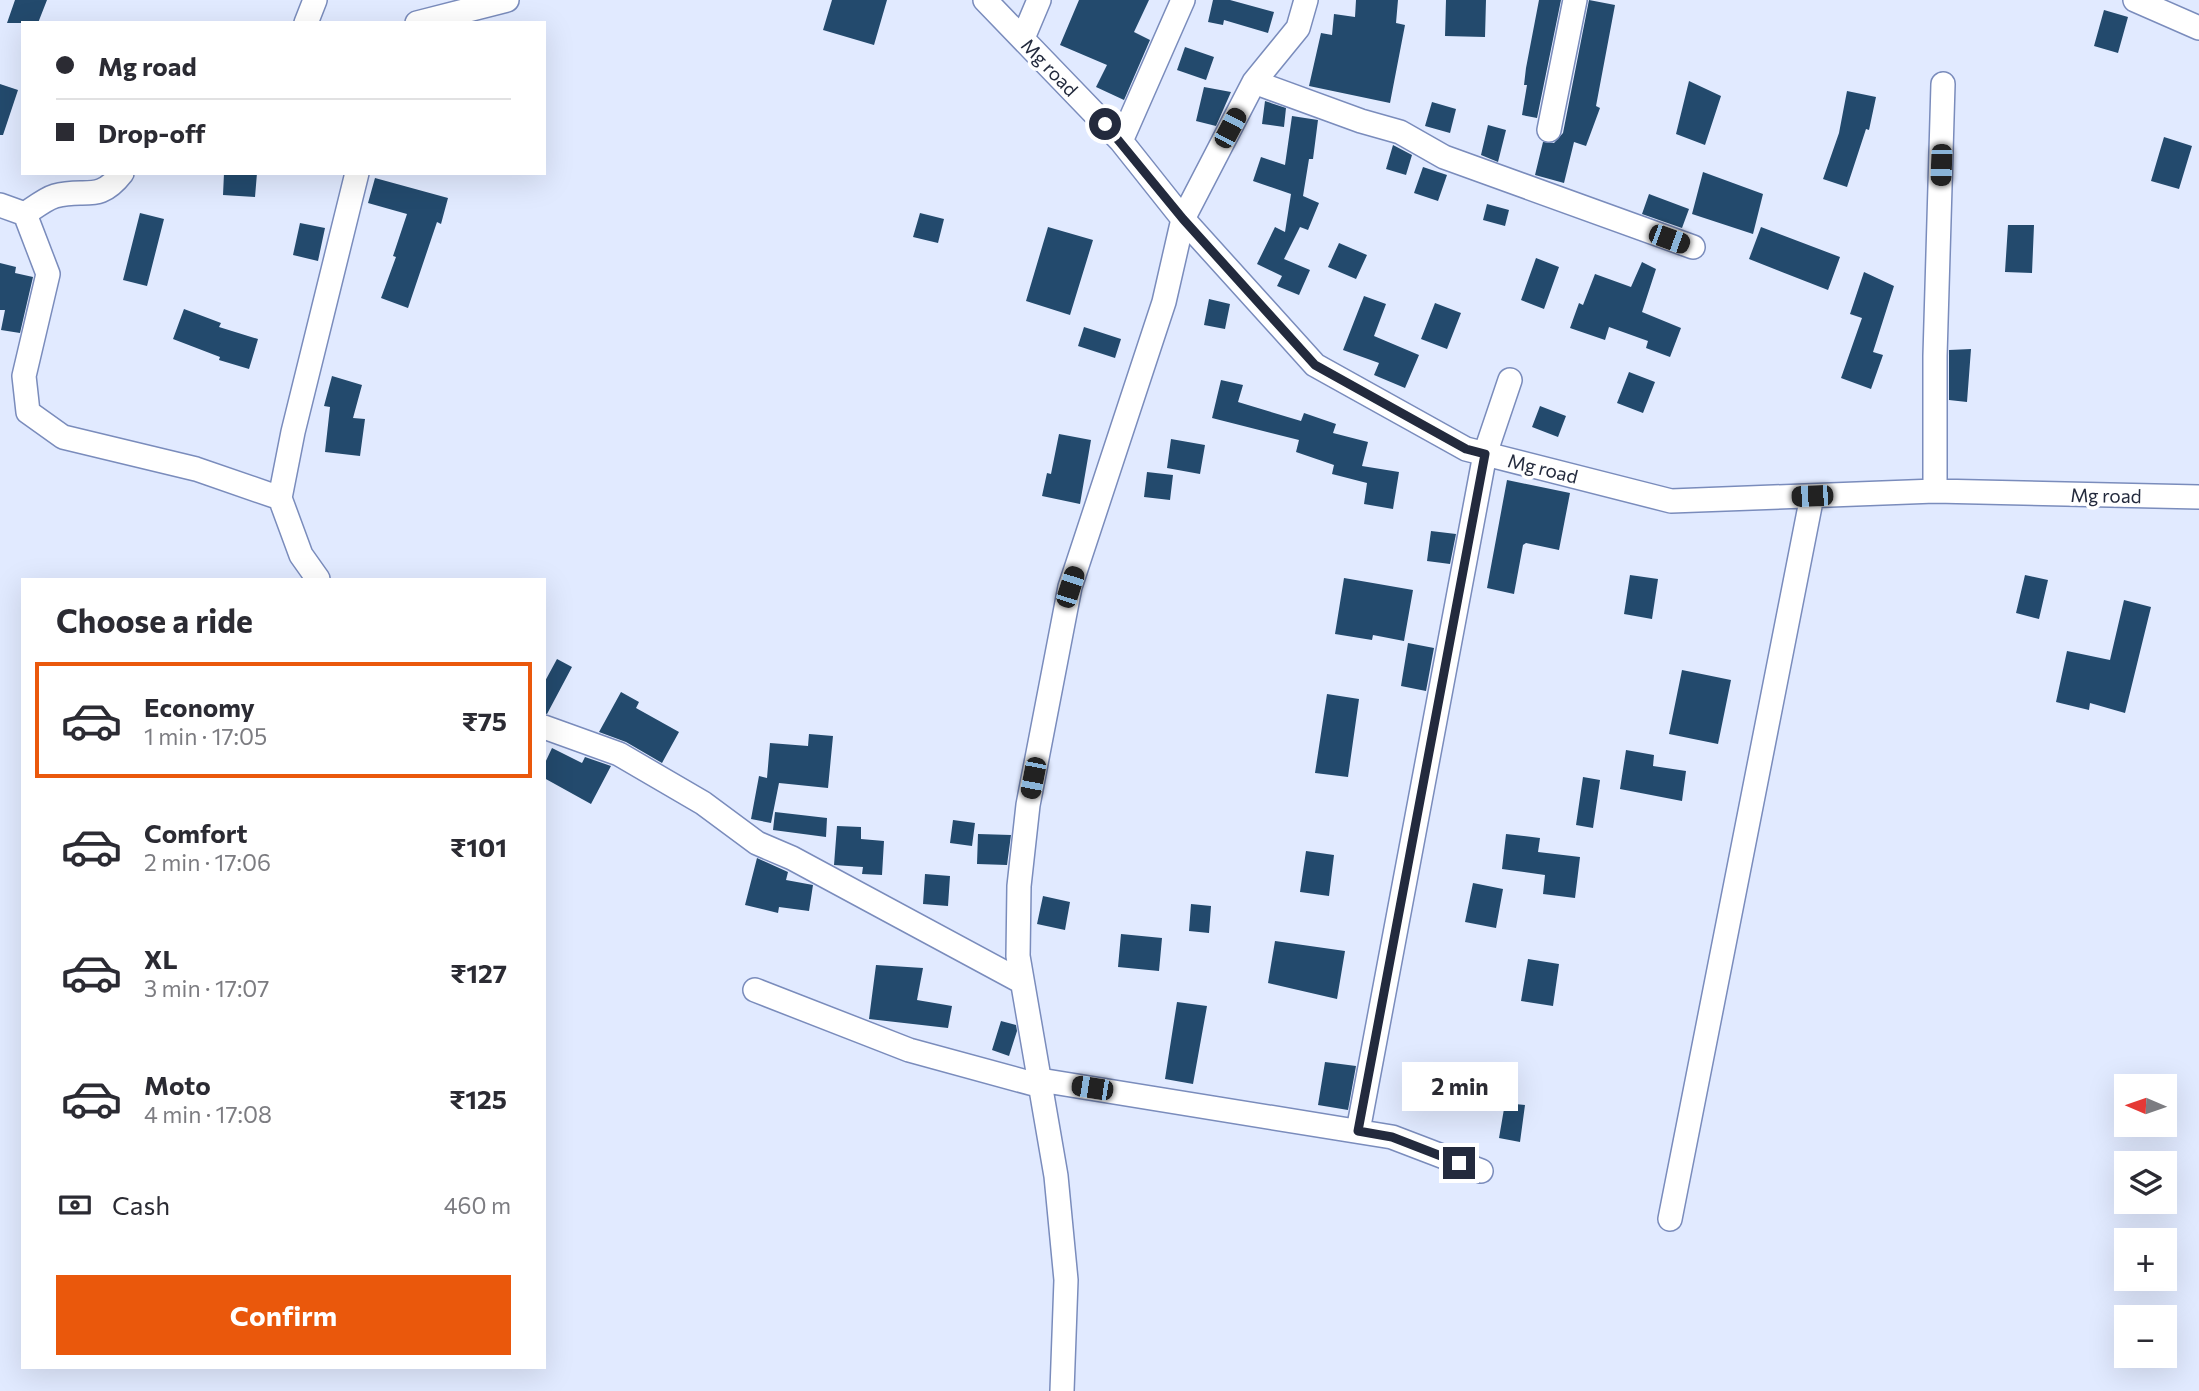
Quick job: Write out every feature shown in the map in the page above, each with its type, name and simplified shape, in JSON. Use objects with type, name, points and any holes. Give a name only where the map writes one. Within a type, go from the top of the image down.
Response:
[{"type":"street","points":[[307,21],[314,0]]},
{"type":"street","points":[[425,21],[507,0]]},
{"type":"street","name":"Mg road","points":[[985,0],[1121,141],[1183,219],[1315,365],[1466,449],[1671,501],[1935,491],[2199,498]]},
{"type":"street","points":[[1023,38],[1039,0]]},
{"type":"street","points":[[1121,141],[1182,0]]},
{"type":"street","points":[[1062,1391],[1066,1280],[1056,1176],[1018,956],[1019,886],[1028,805],[1070,587],[1164,302],[1183,219],[1254,82],[1298,27],[1306,0]]},
{"type":"street","points":[[1549,130],[1575,0]]},
{"type":"street","points":[[2135,0],[2199,27]]},
{"type":"street","points":[[1254,82],[1361,121],[1400,132],[1444,157],[1693,247]]},
{"type":"street","points":[[1935,491],[1935,356],[1943,84]]},
{"type":"street","points":[[25,214],[54,196],[97,194],[109,188],[120,175]]},
{"type":"street","points":[[317,578],[301,555],[280,498],[296,419],[357,175]]},
{"type":"street","points":[[0,205],[25,214],[48,274],[24,376],[28,412],[63,437],[196,469],[280,498]]},
{"type":"street","points":[[1358,1131],[1485,454],[1510,380]]},
{"type":"street","points":[[1670,1219],[1812,496]]},
{"type":"street","points":[[546,728],[620,754],[703,803],[757,843],[792,858],[1022,982]]},
{"type":"street","points":[[754,990],[909,1050],[1040,1083],[1392,1137],[1481,1171]]},
{"type":"building","points":[[15,0],[47,0],[39,21],[7,23]]},
{"type":"building","points":[[832,0],[887,0],[874,45],[823,30]]},
{"type":"building","points":[[1079,0],[1149,0],[1134,32],[1150,40],[1124,100],[1096,87],[1107,65],[1060,45]]},
{"type":"building","points":[[1213,0],[1230,0],[1274,12],[1268,33],[1224,20],[1223,25],[1208,22]]},
{"type":"building","points":[[1356,0],[1398,0],[1396,23],[1405,25],[1390,103],[1309,86],[1321,33],[1332,35],[1334,14],[1355,17]]},
{"type":"building","points":[[1446,0],[1486,0],[1485,37],[1445,36]]},
{"type":"building","points":[[1539,0],[1561,0],[1537,118],[1522,115],[1527,85],[1524,85],[1526,68]]},
{"type":"building","points":[[1589,0],[1615,5],[1596,106],[1600,108],[1586,146],[1574,142],[1564,183],[1535,175],[1543,142],[1554,143],[1563,133]]},
{"type":"building","points":[[2104,10],[2128,17],[2118,53],[2094,46]]},
{"type":"building","points":[[1185,47],[1214,57],[1206,80],[1177,70]]},
{"type":"building","points":[[1689,81],[1721,96],[1705,145],[1676,134]]},
{"type":"building","points":[[0,84],[18,90],[3,135],[0,135]]},
{"type":"building","points":[[1204,87],[1231,92],[1216,126],[1196,121]]},
{"type":"building","points":[[1847,91],[1876,97],[1869,130],[1866,129],[1847,187],[1823,179],[1839,133]]},
{"type":"building","points":[[1265,101],[1286,108],[1284,127],[1262,124]]},
{"type":"building","points":[[1432,102],[1456,109],[1450,133],[1425,126]]},
{"type":"building","points":[[1292,116],[1318,120],[1313,159],[1309,159],[1303,196],[1319,203],[1308,230],[1300,227],[1284,259],[1310,270],[1299,295],[1277,286],[1282,276],[1257,264],[1275,227],[1285,232],[1291,194],[1253,181],[1261,157],[1285,165]]},
{"type":"building","points":[[1488,125],[1506,130],[1498,162],[1481,155]]},
{"type":"building","points":[[2164,137],[2192,146],[2179,189],[2151,181]]},
{"type":"building","points":[[1393,145],[1412,155],[1406,175],[1386,169]]},
{"type":"building","points":[[1423,167],[1447,175],[1438,201],[1414,193]]},
{"type":"building","points":[[1703,172],[1763,194],[1753,234],[1692,214]]},
{"type":"building","points":[[224,175],[257,175],[255,197],[223,195]]},
{"type":"building","points":[[375,178],[448,198],[441,224],[437,222],[408,308],[381,298],[396,257],[393,256],[407,214],[368,203]]},
{"type":"building","points":[[1649,194],[1689,209],[1682,228],[1642,214]]},
{"type":"building","points":[[1487,204],[1509,210],[1505,226],[1483,220]]},
{"type":"building","points":[[140,213],[164,219],[147,286],[123,280]]},
{"type":"building","points":[[920,213],[944,219],[938,243],[913,237]]},
{"type":"building","points":[[300,223],[325,228],[318,261],[293,255]]},
{"type":"building","points":[[2008,225],[2034,225],[2032,273],[2005,272]]},
{"type":"building","points":[[1048,227],[1093,240],[1070,315],[1026,301]]},
{"type":"building","points":[[1761,227],[1840,257],[1828,290],[1749,259]]},
{"type":"building","points":[[1339,243],[1367,255],[1356,279],[1328,267]]},
{"type":"building","points":[[1536,258],[1559,267],[1544,309],[1521,300]]},
{"type":"building","points":[[1642,262],[1656,269],[1642,312],[1681,328],[1670,357],[1646,348],[1648,341],[1609,327],[1605,340],[1570,328],[1579,303],[1583,305],[1595,274],[1631,287]]},
{"type":"building","points":[[0,263],[16,267],[15,273],[33,277],[20,333],[1,330],[5,310],[0,310]]},
{"type":"building","points":[[1864,272],[1894,286],[1873,352],[1883,355],[1871,389],[1841,378],[1862,318],[1850,314]]},
{"type":"building","points":[[1364,296],[1386,304],[1374,336],[1419,355],[1405,388],[1374,375],[1379,363],[1343,350]]},
{"type":"building","points":[[1209,299],[1230,304],[1225,329],[1204,325]]},
{"type":"building","points":[[1435,303],[1461,313],[1447,349],[1421,339]]},
{"type":"building","points":[[184,309],[221,323],[219,327],[258,339],[249,369],[219,360],[220,357],[173,339]]},
{"type":"building","points":[[1084,327],[1121,339],[1115,358],[1078,346]]},
{"type":"building","points":[[1971,349],[1967,402],[1949,400],[1949,350]]},
{"type":"building","points":[[1629,372],[1655,382],[1643,413],[1617,403]]},
{"type":"building","points":[[332,376],[362,385],[353,418],[365,419],[360,456],[325,452],[330,407],[324,406]]},
{"type":"building","points":[[1221,380],[1243,385],[1238,402],[1301,421],[1304,413],[1336,424],[1333,433],[1368,442],[1362,466],[1399,472],[1393,509],[1364,504],[1367,483],[1332,474],[1334,465],[1296,452],[1299,440],[1212,418]]},
{"type":"building","points":[[1540,406],[1566,416],[1558,437],[1532,427]]},
{"type":"building","points":[[1059,434],[1091,440],[1080,504],[1042,496],[1047,473],[1051,474]]},
{"type":"building","points":[[1171,439],[1205,445],[1200,474],[1167,468]]},
{"type":"building","points":[[1147,472],[1173,475],[1170,500],[1144,497]]},
{"type":"building","points":[[1507,480],[1570,493],[1559,550],[1526,543],[1523,545],[1514,594],[1487,588]]},
{"type":"building","points":[[1431,531],[1456,534],[1450,564],[1427,561]]},
{"type":"building","points":[[1630,575],[1658,579],[1652,619],[1624,614]]},
{"type":"building","points":[[2025,575],[2048,580],[2039,619],[2016,613]]},
{"type":"building","points":[[1344,578],[1413,590],[1404,641],[1373,635],[1372,640],[1335,634]]},
{"type":"building","points":[[2124,600],[2151,607],[2125,713],[2090,703],[2089,710],[2056,702],[2067,651],[2110,660]]},
{"type":"building","points":[[1408,643],[1434,648],[1426,691],[1401,686]]},
{"type":"building","points":[[557,659],[572,667],[547,714],[546,714],[546,679]]},
{"type":"building","points":[[1682,670],[1731,680],[1718,744],[1669,734]]},
{"type":"building","points":[[621,692],[639,702],[636,708],[679,732],[662,763],[626,742],[599,732]]},
{"type":"building","points":[[1327,694],[1359,699],[1348,777],[1315,773]]},
{"type":"building","points":[[809,734],[833,736],[828,788],[779,783],[771,823],[751,819],[759,776],[767,778],[770,743],[808,746]]},
{"type":"building","points":[[552,748],[582,763],[585,757],[611,766],[591,804],[546,779],[546,761]]},
{"type":"building","points":[[1626,750],[1654,755],[1653,766],[1686,771],[1682,801],[1620,789]]},
{"type":"building","points":[[1583,777],[1600,780],[1593,828],[1576,825]]},
{"type":"building","points":[[775,812],[827,818],[826,837],[773,830]]},
{"type":"building","points":[[953,820],[975,823],[972,846],[950,843]]},
{"type":"building","points":[[837,826],[861,827],[861,839],[884,841],[882,875],[862,874],[863,867],[834,865]]},
{"type":"building","points":[[978,834],[1011,835],[1007,865],[977,864]]},
{"type":"building","points":[[1506,834],[1540,838],[1538,852],[1580,857],[1575,898],[1543,894],[1545,875],[1502,869]]},
{"type":"building","points":[[1306,851],[1334,855],[1329,896],[1300,892]]},
{"type":"building","points":[[757,858],[788,872],[786,880],[813,885],[809,911],[779,907],[778,913],[745,905]]},
{"type":"building","points":[[925,874],[950,876],[948,906],[923,904]]},
{"type":"building","points":[[1473,883],[1503,889],[1496,928],[1465,922]]},
{"type":"building","points":[[1043,896],[1070,902],[1065,930],[1037,924]]},
{"type":"building","points":[[1191,904],[1211,906],[1209,933],[1189,931]]},
{"type":"building","points":[[1121,934],[1162,938],[1159,971],[1118,967]]},
{"type":"building","points":[[1275,941],[1345,951],[1337,999],[1268,983]]},
{"type":"building","points":[[1528,959],[1559,964],[1553,1006],[1521,1001]]},
{"type":"building","points":[[876,965],[923,968],[917,1000],[952,1006],[948,1028],[869,1019]]},
{"type":"building","points":[[1177,1002],[1207,1006],[1193,1084],[1165,1079]]},
{"type":"building","points":[[1001,1021],[1016,1025],[1017,1031],[1009,1056],[992,1050]]},
{"type":"building","points":[[1325,1062],[1356,1066],[1348,1110],[1318,1105]]},
{"type":"building","points":[[1505,1103],[1525,1105],[1520,1142],[1499,1138]]},
{"type":"route","points":[[1105,124],[1183,219],[1315,365],[1466,449],[1485,454],[1358,1131],[1392,1137],[1459,1163]]}]
